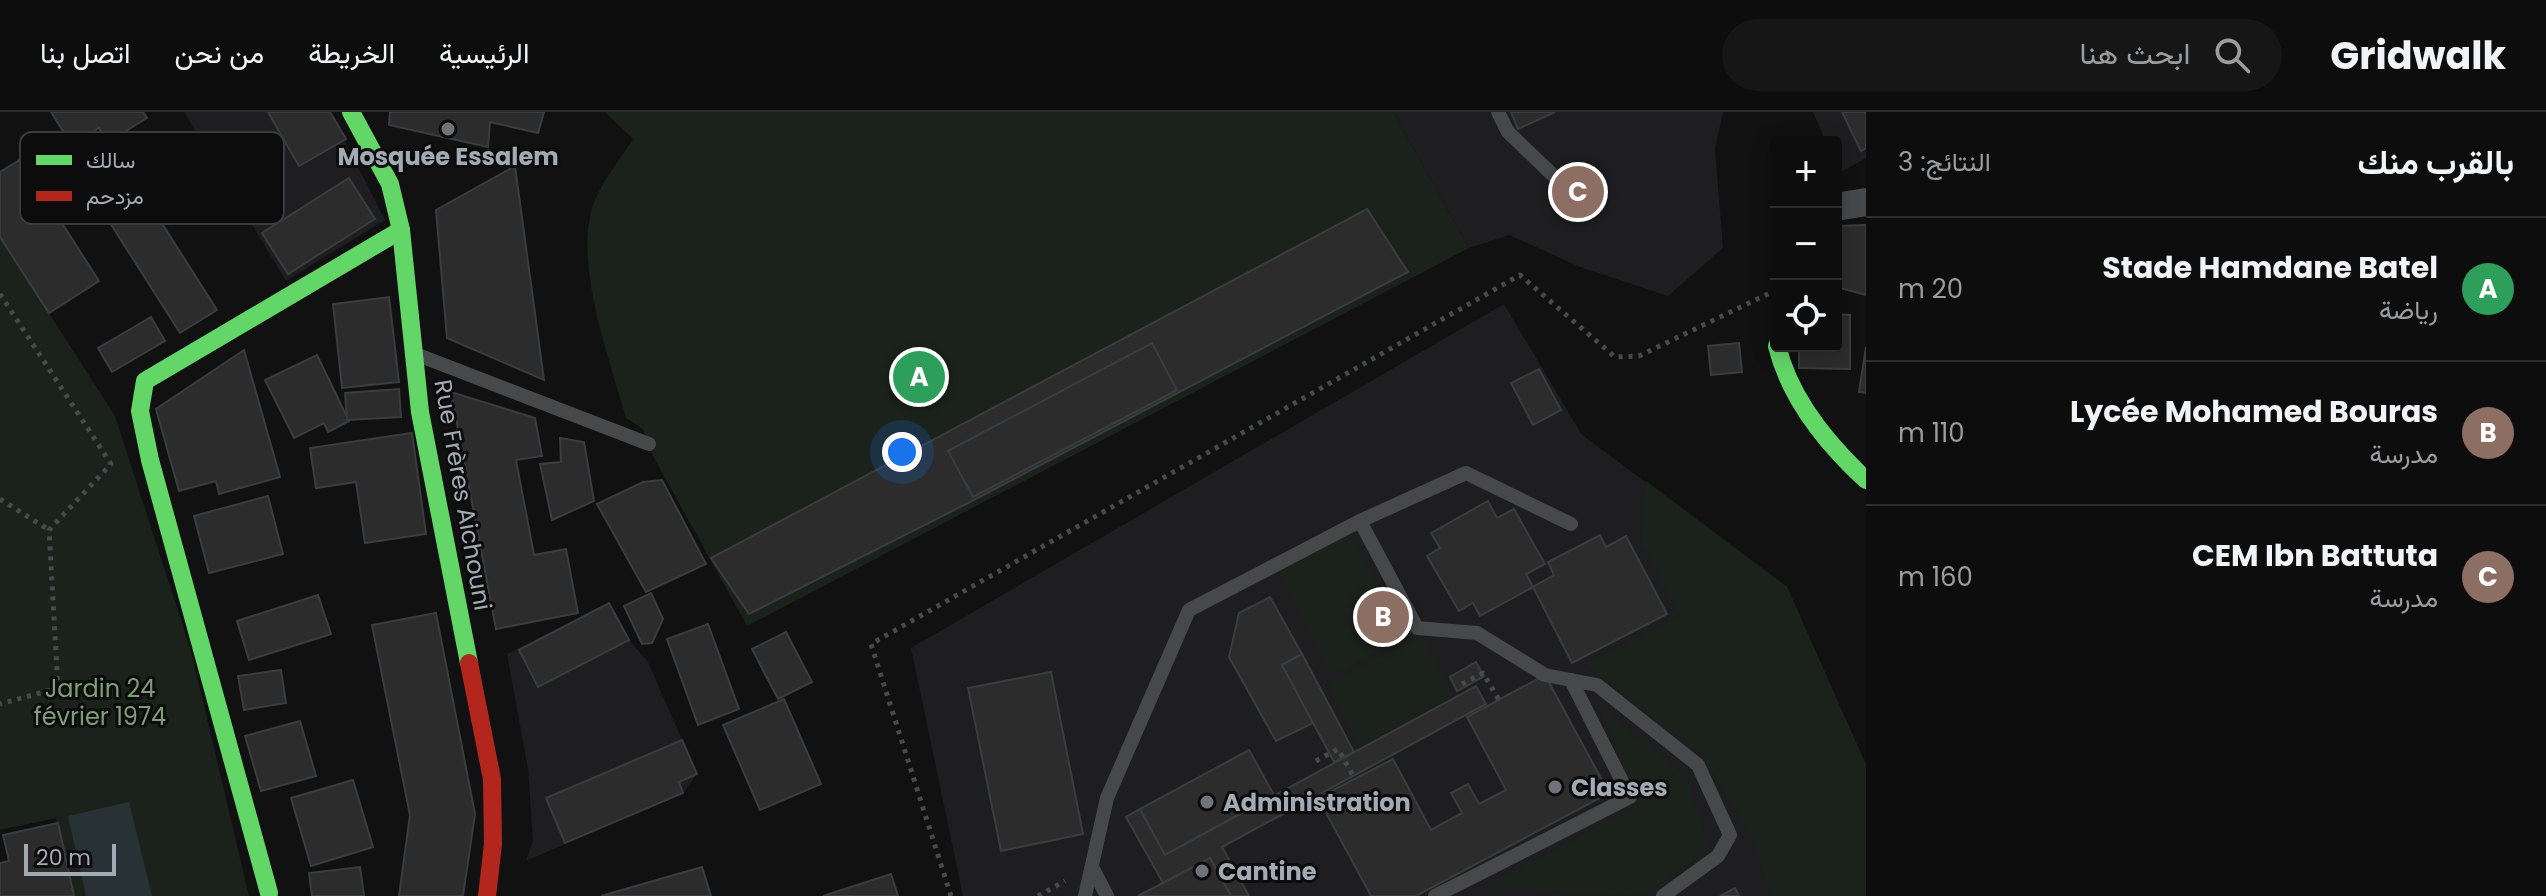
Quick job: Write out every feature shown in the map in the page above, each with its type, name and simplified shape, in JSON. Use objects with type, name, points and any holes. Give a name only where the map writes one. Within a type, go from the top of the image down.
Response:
[{"type":"street","name":"Rue Frères Aichouni","points":[[351,112],[390,184],[401,230],[420,412],[492,779],[493,844],[487,896]]},
{"type":"street","points":[[1842,206],[1866,202]]},
{"type":"street","points":[[269,893],[150,460],[140,411],[145,381],[401,230]]},
{"type":"street","points":[[1779,352],[1789,382],[1815,424],[1866,480]]},
{"type":"lane","points":[[1498,112],[1508,132],[1558,180]]},
{"type":"lane","points":[[414,354],[649,444]]},
{"type":"lane","points":[[1085,896],[1107,798],[1189,610],[1360,521],[1466,473],[1571,524]]},
{"type":"lane","points":[[1360,521],[1417,628],[1477,633],[1545,675],[1597,685],[1698,765],[1730,835],[1718,856],[1663,896]]},
{"type":"lane","points":[[1435,896],[1630,797],[1571,680]]},
{"type":"lane","points":[[1092,867],[1107,896]]},
{"type":"path","points":[[951,896],[871,644],[1520,275],[1615,357],[1639,356],[1770,293]]},
{"type":"path","points":[[0,294],[111,464],[49,530],[58,688],[0,704]]},
{"type":"path","points":[[0,499],[49,530]]},
{"type":"path","points":[[1462,684],[1483,673],[1499,700]]},
{"type":"path","points":[[1316,761],[1338,749],[1355,779]]},
{"type":"shaded area","points":[[184,112],[330,112],[385,220],[286,281],[252,224],[284,224],[284,132],[196,132]]},
{"type":"shaded area","points":[[1393,112],[1723,112],[1715,149],[1723,248],[1668,296],[1580,267],[1509,235],[1469,248]]},
{"type":"shaded area","points":[[1813,112],[1866,112],[1866,158],[1842,171],[1842,136],[1823,136]]},
{"type":"shaded area","points":[[1504,304],[1582,435],[1787,587],[1866,765],[1866,896],[963,896],[911,648]]},
{"type":"shaded area","points":[[609,603],[629,640],[648,662],[697,774],[683,793],[526,861],[533,841],[528,769],[507,654]]},
{"type":"shaded area","points":[[129,802],[152,896],[86,896],[68,816]]},
{"type":"green space","points":[[605,112],[1393,112],[1469,248],[747,626],[653,456],[643,429],[626,418],[602,337],[587,247],[590,220],[597,196],[633,139]]},
{"type":"green space","name":"Jardin 24 février 1974","points":[[0,237],[115,416],[191,651],[249,896],[74,896],[56,818],[0,830]]},
{"type":"green space","points":[[1646,481],[1787,587],[1866,765],[1866,896],[1771,896],[1752,838],[1701,754],[1585,664],[1680,616],[1641,540]]},
{"type":"green space","points":[[1349,532],[1404,638],[1332,675],[1277,569]]},
{"type":"green space","points":[[1421,635],[1454,696],[1360,746],[1328,685]]},
{"type":"green space","points":[[1597,705],[1687,777],[1710,850],[1642,896],[1488,887],[1640,803]]},
{"type":"building","points":[[51,112],[143,112],[147,118],[124,132],[102,132],[99,128],[92,132],[64,132]]},
{"type":"building","points":[[268,112],[330,112],[346,139],[299,166],[284,140],[284,132],[279,132]]},
{"type":"building","name":"Mosquée Essalem","points":[[390,112],[544,112],[538,133],[490,122],[488,147],[389,125]]},
{"type":"building","points":[[1511,112],[1555,112],[1518,129]]},
{"type":"building","points":[[1842,112],[1866,112],[1866,148],[1861,151]]},
{"type":"building","points":[[20,160],[20,224],[63,224],[99,281],[49,313],[0,237],[0,172]]},
{"type":"building","points":[[515,166],[544,380],[447,338],[436,210]]},
{"type":"building","points":[[349,178],[375,219],[288,274],[262,233],[276,224],[284,224],[284,219]]},
{"type":"building","points":[[1367,209],[1408,272],[749,614],[711,558]]},
{"type":"building","points":[[111,224],[162,224],[217,310],[180,333]]},
{"type":"building","points":[[1866,225],[1866,295],[1842,289],[1842,226]]},
{"type":"building","points":[[389,297],[399,382],[342,388],[333,304]]},
{"type":"building","points":[[1842,314],[1850,315],[1850,369],[1799,368],[1799,352],[1842,352]]},
{"type":"building","points":[[151,317],[165,341],[112,372],[98,348]]},
{"type":"building","points":[[1152,343],[1177,390],[973,497],[948,451]]},
{"type":"building","points":[[1739,343],[1742,372],[1711,375],[1708,346]]},
{"type":"building","points":[[1866,347],[1866,393],[1859,392]]},
{"type":"building","points":[[244,350],[280,477],[219,494],[216,481],[179,491],[156,409]]},
{"type":"building","points":[[317,355],[349,421],[328,432],[324,423],[294,438],[265,380]]},
{"type":"building","points":[[1539,369],[1561,410],[1533,425],[1511,383]]},
{"type":"building","points":[[399,389],[401,417],[347,420],[345,393]]},
{"type":"building","points":[[451,392],[535,418],[542,456],[516,460],[534,555],[566,549],[578,613],[496,629]]},
{"type":"building","points":[[412,433],[426,534],[365,543],[356,482],[316,488],[310,448]]},
{"type":"building","points":[[560,438],[584,442],[594,501],[552,520],[540,464],[561,462]]},
{"type":"building","points":[[662,480],[706,564],[646,592],[597,504],[643,482]]},
{"type":"building","points":[[268,496],[283,554],[209,573],[194,516]]},
{"type":"building","points":[[1488,501],[1497,518],[1514,509],[1545,564],[1526,574],[1533,587],[1480,616],[1473,603],[1459,611],[1427,556],[1440,548],[1431,533]]},
{"type":"building","points":[[1600,535],[1606,547],[1626,536],[1667,614],[1572,663],[1533,587],[1554,575],[1548,562]]},
{"type":"building","points":[[651,593],[663,619],[652,643],[642,644],[624,606]]},
{"type":"building","points":[[318,595],[331,634],[249,660],[237,621]]},
{"type":"building","points":[[1270,597],[1302,654],[1282,665],[1313,723],[1276,741],[1229,657],[1239,613]]},
{"type":"building","points":[[609,603],[629,640],[538,687],[519,650]]},
{"type":"building","points":[[436,613],[475,814],[463,896],[399,896],[410,815],[372,625]]},
{"type":"building","points":[[708,624],[739,709],[698,725],[667,639]]},
{"type":"building","points":[[786,632],[812,682],[778,699],[752,649]]},
{"type":"building","points":[[1302,654],[1354,752],[1334,762],[1282,665]]},
{"type":"building","points":[[1476,662],[1484,676],[1457,691],[1450,677]]},
{"type":"building","points":[[281,670],[286,703],[244,710],[238,676]]},
{"type":"building","points":[[1051,672],[1083,834],[1001,851],[968,688]]},
{"type":"building","name":"Classes","points":[[1545,675],[1609,793],[1416,896],[1371,896],[1318,798],[1393,759],[1431,830],[1462,813],[1451,793],[1468,784],[1479,804],[1506,790],[1467,717]]},
{"type":"building","points":[[1476,686],[1486,704],[1222,847],[1249,896],[1231,896],[1210,858],[1163,883],[1126,817],[1140,809],[1165,855]]},
{"type":"building","points":[[784,699],[821,784],[760,810],[723,725]]},
{"type":"building","points":[[300,721],[316,776],[261,791],[245,736]]},
{"type":"building","points":[[682,740],[697,774],[679,782],[683,793],[565,843],[546,798]]},
{"type":"building","name":"Administration","points":[[1249,750],[1274,795],[1165,855],[1140,809]]},
{"type":"building","points":[[353,780],[373,847],[311,866],[291,798]]},
{"type":"building","points":[[58,823],[74,896],[0,896],[0,863],[9,861],[3,835]]},
{"type":"building","name":"Cantine","points":[[1210,858],[1231,896],[1138,896],[1163,883]]},
{"type":"building","points":[[360,867],[364,896],[312,896],[309,873]]},
{"type":"building","points":[[702,867],[711,896],[601,896]]},
{"type":"building","points":[[891,874],[898,896],[823,896]]},
{"type":"building","points":[[1735,888],[1739,896],[1720,896]]},
{"type":"traffic: fast","points":[[351,112],[390,184],[401,230],[420,412],[469,663]]},
{"type":"traffic: fast","points":[[269,893],[150,460],[140,411],[145,381],[401,230]]},
{"type":"traffic: fast","points":[[1779,352],[1791,384],[1812,419],[1837,451],[1866,480]]},
{"type":"traffic: jam","points":[[469,663],[492,779],[493,844],[487,896]]},
{"type":"place","name":"Mosquée Essalem","points":[[448,129]]},
{"type":"place","name":"CEM Ibn Battuta","points":[[1578,192]]},
{"type":"place","name":"Stade Hamdane Batel","points":[[919,377]]},
{"type":"place","name":"Lycée Mohamed Bouras","points":[[1383,617]]},
{"type":"place","name":"Classes","points":[[1555,787]]},
{"type":"place","name":"Administration","points":[[1207,802]]},
{"type":"place","name":"Cantine","points":[[1202,871]]}]
